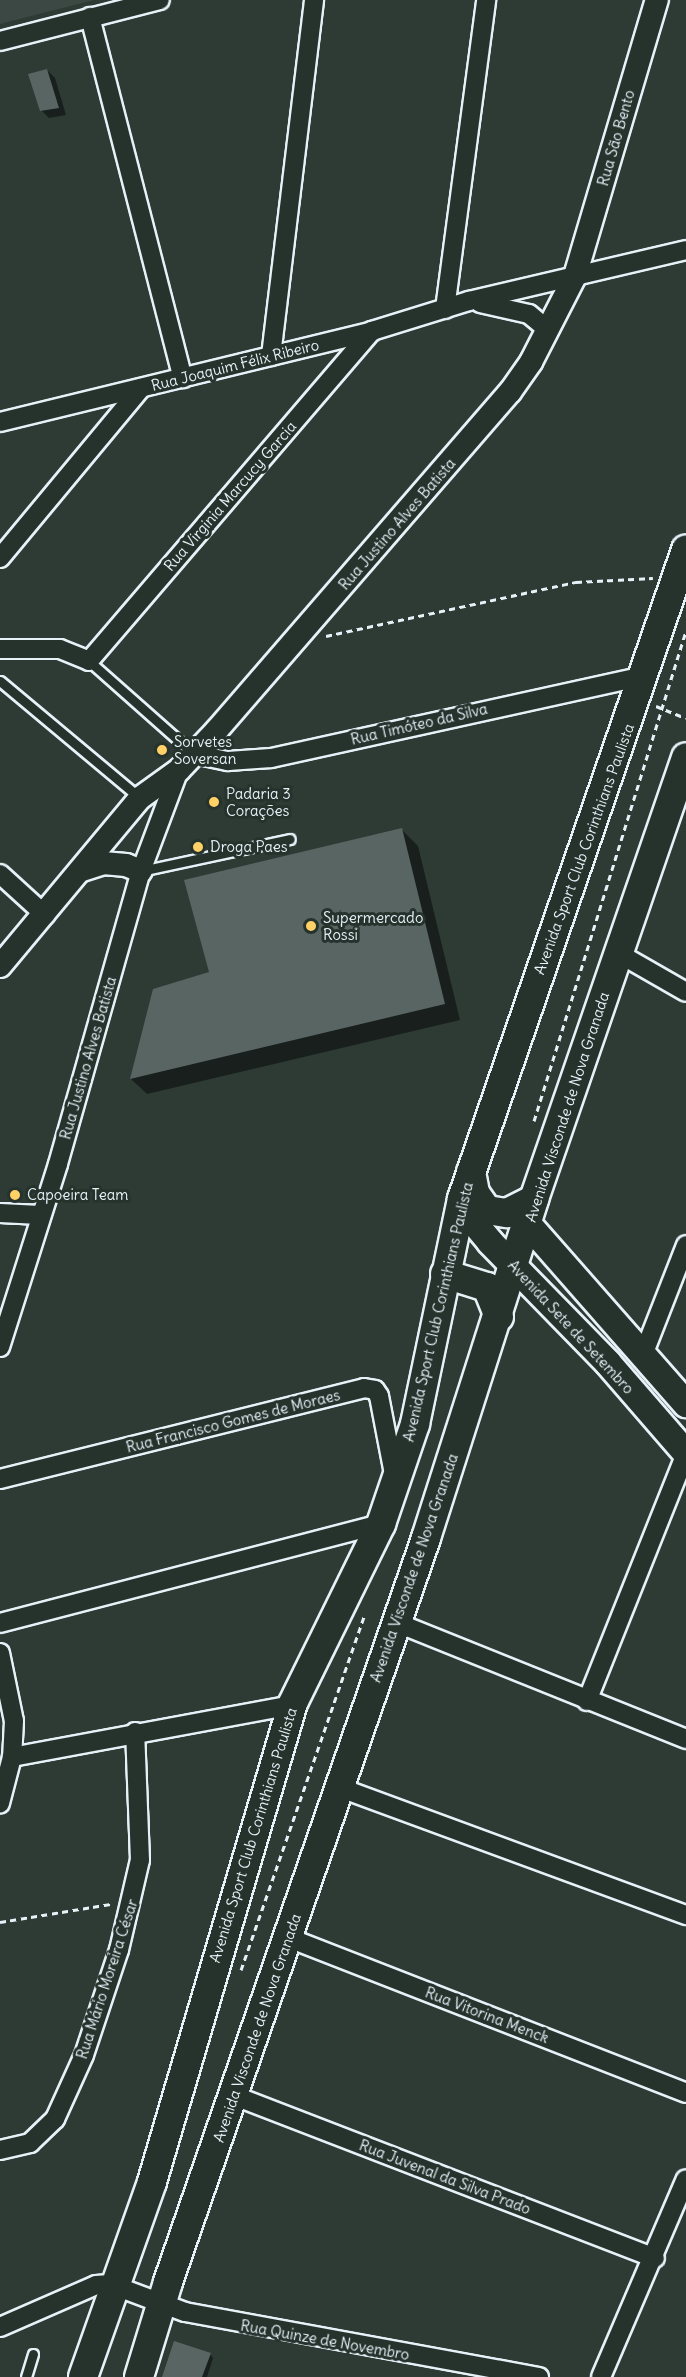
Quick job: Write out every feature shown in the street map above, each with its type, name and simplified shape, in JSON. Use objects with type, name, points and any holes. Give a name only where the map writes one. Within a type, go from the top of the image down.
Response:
[{"type":"main road","name":"Avenida Sport Club Corinthians Paulista","points":[[83,2377],[152,2182],[292,1706],[381,1524],[416,1424],[462,1199],[641,687],[686,550]]},
{"type":"main road","name":"Avenida Visconde de Nova Granada","points":[[139,2377],[161,2305],[289,1938],[338,1787],[499,1317],[531,1212],[618,953],[686,758]]},
{"type":"main road","points":[[471,1172],[476,1193],[487,1210],[507,1213],[531,1212],[643,1355],[686,1404]]},
{"type":"main road","name":"Avenida Sete de Setembro","points":[[462,1199],[475,1224],[608,1363],[686,1454]]},
{"type":"main road","points":[[445,1274],[487,1287],[499,1317]]},
{"type":"street","points":[[0,41],[160,0]]},
{"type":"street","points":[[271,356],[314,0]]},
{"type":"street","points":[[445,309],[486,0]]},
{"type":"street","name":"Rua São Bento","points":[[574,276],[657,0]]},
{"type":"street","points":[[90,18],[183,378]]},
{"type":"street","name":"Rua Joaquim Félix Ribeiro","points":[[0,422],[372,331],[469,301],[686,250]]},
{"type":"street","name":"Rua Justino Alves Batista","points":[[0,966],[45,915],[140,798],[178,770],[194,754],[494,413],[531,362],[574,276]]},
{"type":"street","points":[[469,301],[521,312],[548,329]]},
{"type":"street","name":"Rua Virginia Marcucy Garcia","points":[[89,661],[372,331]]},
{"type":"street","points":[[0,558],[141,388]]},
{"type":"street","points":[[0,649],[60,649],[89,661]]},
{"type":"street","name":"Rua Timóteo da Silva","points":[[194,754],[228,761],[271,758],[641,687]]},
{"type":"street","name":"Rua Justino Alves Batista","points":[[0,1347],[141,871],[178,770]]},
{"type":"street","points":[[82,870],[103,863],[126,865],[141,871]]},
{"type":"street","points":[[0,874],[45,915]]},
{"type":"street","points":[[618,953],[686,992]]},
{"type":"street","points":[[0,1213],[40,1215]]},
{"type":"street","points":[[643,1355],[686,1245]]},
{"type":"street","name":"Rua Francisco Gomes de Moraes","points":[[0,1479],[364,1388],[375,1390],[379,1396],[395,1481]]},
{"type":"street","points":[[586,1701],[686,1454]]},
{"type":"street","points":[[0,1623],[381,1524]]},
{"type":"street","points":[[395,1622],[586,1701],[686,1739]]},
{"type":"street","points":[[0,1653],[12,1757],[0,1803]]},
{"type":"street","points":[[12,1757],[135,1732],[292,1706]]},
{"type":"street","name":"Rua Mário Moreira César","points":[[0,2150],[30,2143],[55,2119],[84,2055],[134,1900],[142,1835],[135,1732]]},
{"type":"street","points":[[338,1787],[686,1916]]},
{"type":"street","name":"Rua Vitorina Menck","points":[[289,1938],[686,2093]]},
{"type":"street","name":"Rua Juvenal da Silva Prado","points":[[235,2096],[655,2258]]},
{"type":"street","points":[[601,2377],[655,2258],[686,2179]]},
{"type":"street","points":[[0,2326],[96,2285],[117,2285]]},
{"type":"street","name":"Rua Quinze de Novembro","points":[[117,2285],[161,2305],[286,2334],[538,2377]]},
{"type":"lane","points":[[89,661],[194,754]]},
{"type":"lane","points":[[0,681],[140,798]]},
{"type":"lane","points":[[141,871],[290,839]]},
{"type":"lane","points":[[26,2377],[33,2354]]},
{"type":"path","points":[[292,644],[576,582],[676,577]]},
{"type":"path","points":[[641,687],[686,718]]},
{"type":"path","points":[[0,1922],[134,1900]]},
{"type":"shaded area","points":[[0,0],[94,0],[0,24]]},
{"type":"building","points":[[47,69],[59,108],[40,111],[28,74]]},
{"type":"building","name":"Supermercado Rossi","points":[[402,828],[445,1004],[130,1079],[153,989],[209,972],[184,880]]},
{"type":"building","points":[[174,2341],[211,2353],[202,2377],[162,2377]]},
{"type":"place","name":"Sorvetes Soversan","points":[[162,750]]},
{"type":"place","name":"Padaria 3 Corações","points":[[214,802]]},
{"type":"place","name":"Droga Paes","points":[[198,847]]},
{"type":"place","name":"Supermercado Rossi","points":[[311,926]]},
{"type":"place","name":"Capoeira Team","points":[[15,1195]]}]
